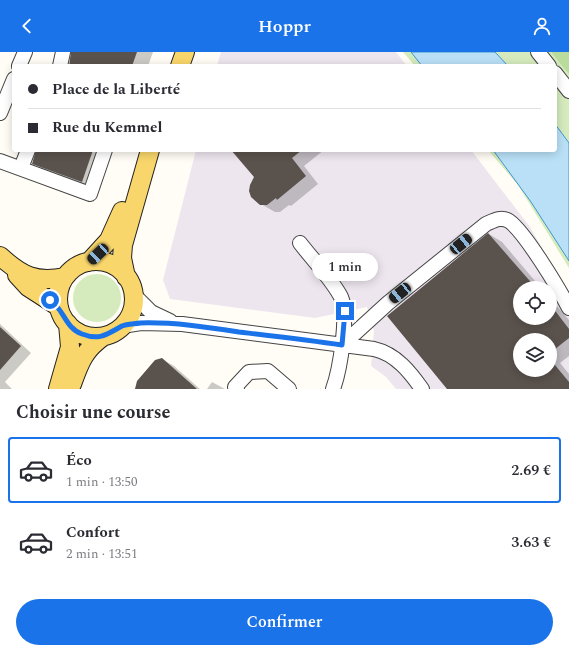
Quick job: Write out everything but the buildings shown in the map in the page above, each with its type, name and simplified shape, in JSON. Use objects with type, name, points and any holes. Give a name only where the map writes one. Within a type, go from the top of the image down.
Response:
[{"type":"main road","points":[[181,64],[185,52]]},
{"type":"main road","points":[[90,262],[113,233],[126,201],[147,158]]},
{"type":"main road","points":[[70,389],[81,359],[87,350],[104,336],[114,332],[122,326],[131,314],[133,294],[126,277],[122,258],[123,245],[147,158]]},
{"type":"main road","points":[[2,258],[24,274],[33,278],[49,280],[66,277]]},
{"type":"main road","points":[[2,258],[24,284],[59,307]]},
{"type":"main road","points":[[58,389],[70,347],[68,324],[59,307],[59,295],[66,277],[76,267],[90,262],[99,261],[112,265],[126,277]]},
{"type":"main road","points":[[68,324],[83,334],[91,336],[104,336]]},
{"type":"street","points":[[20,64],[25,52]]},
{"type":"street","points":[[60,64],[63,52]]},
{"type":"street","points":[[538,52],[547,64]]},
{"type":"street","points":[[557,76],[569,91]]},
{"type":"street","points":[[0,113],[12,84]]},
{"type":"street","points":[[21,168],[27,152]]},
{"type":"street","points":[[0,161],[90,194],[104,152]]},
{"type":"street","points":[[342,345],[388,303],[486,224],[501,219],[508,221],[517,229],[535,254],[569,308]]},
{"type":"street","points":[[300,243],[337,291],[343,302],[345,316],[342,345],[334,386]]},
{"type":"street","points":[[133,294],[151,312],[182,324]]},
{"type":"street","points":[[122,326],[141,323],[182,324],[374,349],[388,354],[402,365],[422,387]]},
{"type":"street","points":[[237,389],[235,387],[249,372],[268,372],[289,389]]},
{"type":"shaded area","points":[[221,52],[396,52],[405,64],[218,64]]},
{"type":"shaded area","points":[[195,152],[473,152],[530,227],[569,295],[569,389],[396,389],[386,377],[371,366],[374,331],[367,307],[315,318],[170,299],[163,280]]},
{"type":"green space","points":[[403,52],[569,52],[569,268],[518,185],[490,152],[557,152],[557,64],[413,64]]},
{"type":"green space","points":[[551,52],[569,52],[569,74]]},
{"type":"green space","points":[[97,274],[106,276],[114,281],[119,289],[121,298],[119,307],[114,315],[106,320],[97,322],[88,320],[80,315],[75,307],[73,298],[75,289],[80,281],[88,276]]},
{"type":"water","points":[[411,52],[495,52],[506,64],[420,64]]},
{"type":"water","points":[[557,127],[569,143],[569,261],[531,202],[494,152],[557,152]]},
{"type":"route","points":[[50,300],[59,307],[64,318],[72,327],[83,334],[91,336],[107,335],[116,331],[122,326],[132,324],[182,324],[342,345],[345,311]]}]
